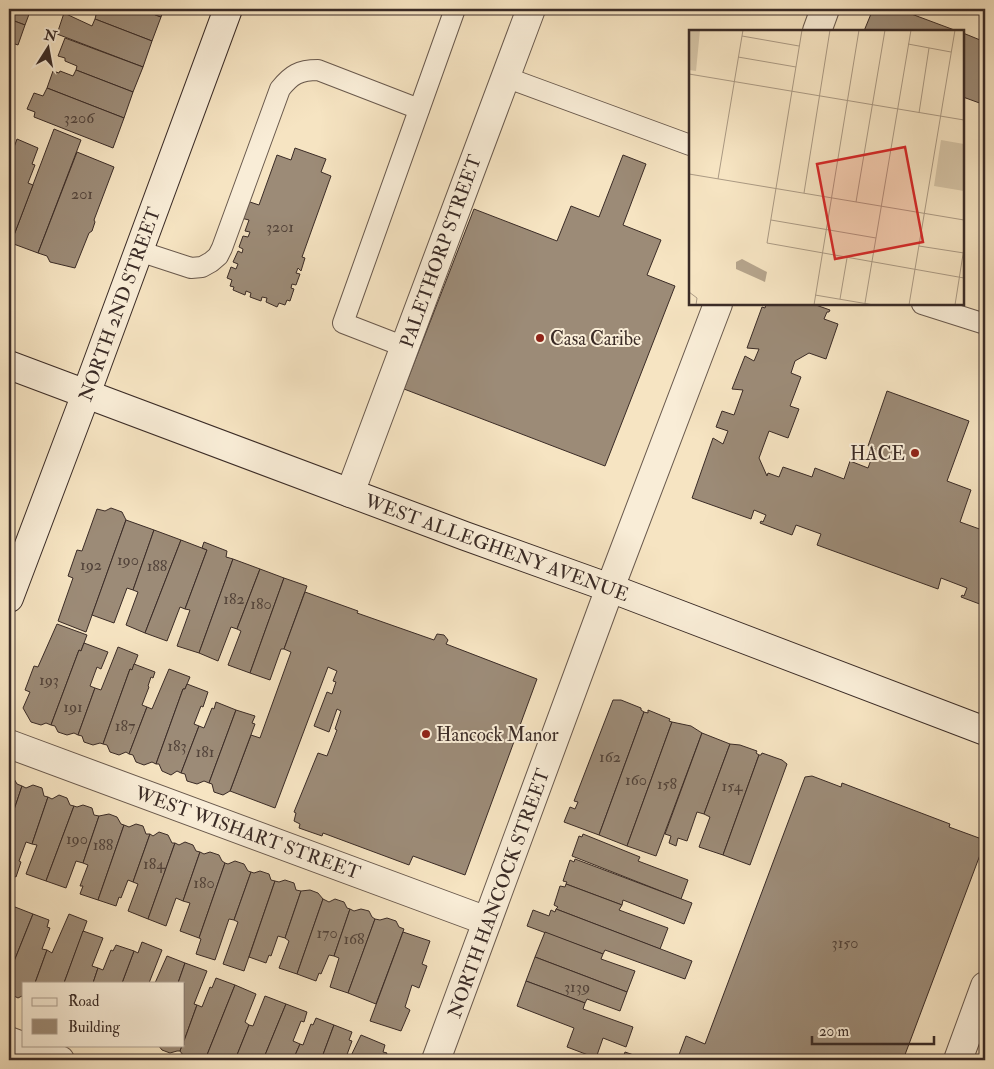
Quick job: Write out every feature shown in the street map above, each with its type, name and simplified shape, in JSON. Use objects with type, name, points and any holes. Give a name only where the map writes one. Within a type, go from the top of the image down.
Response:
[{"type":"street","name":"NORTH 2ND STREET","points":[[9,598],[228,9]]},
{"type":"street","name":"PALETHORP STREET","points":[[350,493],[530,9]]},
{"type":"street","points":[[817,30],[825,9]]},
{"type":"street","name":"NORTH HANCOCK STREET","points":[[436,1060],[610,588],[718,305]]},
{"type":"street","name":"WEST ALLEGHENY AVENUE","points":[[9,365],[465,536],[610,588],[985,731]]},
{"type":"street","name":"WEST WISHART STREET","points":[[9,744],[487,921]]},
{"type":"street","points":[[958,1060],[985,986]]},
{"type":"street","points":[[9,1040],[22,1045]]},
{"type":"street","points":[[24,1046],[60,1060]]},
{"type":"lane","points":[[405,347],[343,323],[455,9]]},
{"type":"lane","points":[[139,251],[190,268],[202,266],[218,256],[280,89],[287,80],[297,73],[307,70],[318,70],[419,109]]},
{"type":"lane","points":[[505,77],[689,145]]},
{"type":"lane","points":[[925,305],[985,324]]},
{"type":"building","points":[[9,9],[31,9],[25,25],[9,19]]},
{"type":"building","points":[[82,9],[140,9],[161,17],[152,41],[95,19],[96,15]]},
{"type":"building","points":[[140,9],[164,9],[161,17]]},
{"type":"building","points":[[873,9],[898,9],[954,30],[864,30]]},
{"type":"building","points":[[64,13],[92,26],[95,19],[152,41],[143,67],[57,34]]},
{"type":"building","points":[[9,19],[25,25],[18,45],[9,42]]},
{"type":"building","points":[[964,33],[985,42],[985,105],[964,97]]},
{"type":"building","points":[[65,38],[143,67],[133,92],[76,70],[77,66],[58,56]]},
{"type":"building","points":[[76,70],[133,92],[124,118],[47,88],[53,71],[59,73],[60,71],[73,76]]},
{"type":"building","points":[[47,88],[124,118],[113,148],[34,117],[35,112],[27,109],[34,93],[43,96]]},
{"type":"building","points":[[54,129],[81,140],[38,253],[11,243]]},
{"type":"building","points":[[17,139],[38,148],[32,164],[35,165],[28,183],[33,185],[11,243],[9,242],[9,161]]},
{"type":"building","points":[[295,148],[326,159],[321,172],[331,176],[302,257],[305,258],[301,271],[298,268],[296,273],[300,274],[296,285],[292,284],[291,288],[294,289],[290,301],[287,300],[285,305],[279,303],[277,307],[266,302],[267,298],[262,297],[261,301],[250,297],[251,293],[246,291],[245,295],[233,290],[234,287],[230,286],[232,280],[227,278],[231,267],[236,269],[238,264],[233,262],[238,251],[242,253],[243,249],[239,247],[243,236],[248,237],[250,232],[245,231],[249,220],[241,218],[247,201],[259,205],[277,155],[291,160]]},
{"type":"building","points":[[77,152],[114,167],[94,220],[92,231],[89,233],[75,268],[50,262],[47,256],[38,253]]},
{"type":"building","name":"Casa Caribe","points":[[623,155],[646,164],[623,225],[661,240],[647,275],[675,286],[605,466],[404,389],[474,209],[557,241],[571,206],[599,217]]},
{"type":"building","name":"HACE","points":[[766,305],[816,305],[830,310],[824,319],[838,324],[826,359],[809,353],[795,361],[791,373],[801,377],[790,406],[799,409],[788,438],[769,431],[759,458],[767,476],[768,473],[779,477],[783,467],[812,477],[815,468],[844,479],[850,461],[868,468],[875,449],[868,446],[887,391],[969,421],[947,481],[971,490],[960,522],[985,531],[985,606],[961,597],[962,595],[964,596],[967,588],[941,578],[938,589],[817,545],[821,534],[796,525],[792,535],[760,523],[761,521],[763,522],[766,515],[754,510],[751,519],[692,498],[713,438],[723,444],[728,431],[716,427],[722,411],[734,415],[743,390],[732,389],[745,356],[754,361],[759,349],[747,348],[762,307],[765,308]]},
{"type":"building","points":[[111,508],[122,512],[126,520],[86,632],[58,621],[73,578],[68,576],[77,550],[82,551],[97,509],[105,511]]},
{"type":"building","points":[[126,520],[154,530],[133,590],[127,588],[114,623],[92,615]]},
{"type":"building","points":[[154,530],[181,540],[145,633],[126,625],[138,592],[133,590]]},
{"type":"building","points":[[181,540],[207,550],[185,609],[180,607],[167,641],[145,633]]},
{"type":"building","points":[[204,542],[227,551],[226,557],[233,559],[199,653],[177,646],[190,610],[185,609],[207,550],[202,548]]},
{"type":"building","points":[[233,559],[260,569],[237,629],[231,627],[218,661],[199,653]]},
{"type":"building","points":[[260,569],[284,578],[250,673],[228,665],[241,631],[237,629]]},
{"type":"building","points":[[284,578],[307,586],[284,649],[281,649],[270,680],[250,673]]},
{"type":"building","name":"Hancock Manor","points":[[305,592],[358,611],[357,613],[434,640],[437,634],[444,635],[448,640],[446,644],[537,679],[465,875],[413,856],[409,865],[323,833],[322,836],[299,828],[300,824],[294,821],[296,813],[294,812],[318,753],[327,756],[337,730],[335,729],[341,711],[337,709],[329,732],[314,726],[327,692],[332,694],[336,682],[333,681],[337,671],[328,667],[275,808],[230,791],[251,735],[260,738],[291,652],[284,649]]},
{"type":"building","points":[[57,624],[87,635],[81,651],[79,650],[51,725],[46,723],[41,725],[31,722],[23,708],[30,692],[25,690],[34,666],[38,667]]},
{"type":"building","points":[[84,643],[108,652],[101,669],[97,667],[90,686],[95,688],[78,735],[74,733],[67,735],[58,732],[55,726],[51,725],[79,650],[81,651]]},
{"type":"building","points":[[118,647],[138,655],[132,670],[130,669],[103,744],[93,745],[84,742],[82,736],[78,735],[95,688],[101,690]]},
{"type":"building","points":[[134,664],[155,672],[153,678],[151,677],[142,705],[147,707],[129,754],[126,752],[119,755],[110,752],[107,745],[103,744],[130,669],[132,670]]},
{"type":"building","points":[[169,669],[190,677],[185,689],[183,689],[156,764],[152,762],[144,765],[136,762],[133,755],[129,754],[147,707],[152,709]]},
{"type":"building","points":[[187,684],[208,692],[194,724],[199,726],[181,773],[177,771],[171,775],[162,771],[159,764],[156,764],[183,689],[185,689]]},
{"type":"building","points":[[613,700],[621,700],[641,708],[644,712],[599,835],[564,822],[570,807],[575,809],[578,802],[574,801]]},
{"type":"building","points":[[216,702],[236,710],[209,783],[204,781],[197,784],[187,781],[185,774],[181,773],[199,726],[204,728]]},
{"type":"building","points":[[236,710],[255,716],[252,723],[255,724],[230,791],[223,795],[214,792],[212,784],[209,783]]},
{"type":"building","points":[[648,710],[670,719],[669,721],[672,722],[627,846],[599,835],[644,712],[648,713]]},
{"type":"building","points":[[672,722],[691,726],[702,733],[656,856],[627,846]]},
{"type":"building","points":[[702,733],[730,744],[704,814],[697,812],[687,841],[678,838],[676,846],[669,843],[671,836],[665,834]]},
{"type":"building","points":[[730,744],[740,745],[757,751],[756,753],[759,755],[723,855],[699,847],[710,817],[704,814]]},
{"type":"building","points":[[762,753],[782,760],[787,764],[750,865],[723,855],[759,755]]},
{"type":"building","points":[[9,776],[13,777],[17,784],[22,786],[9,825]]},
{"type":"building","points":[[812,776],[841,787],[842,783],[950,824],[949,827],[979,838],[982,842],[983,847],[903,1060],[677,1060],[686,1036],[705,1044],[805,777]]},
{"type":"building","points":[[33,785],[42,788],[44,796],[48,797],[32,844],[26,842],[19,861],[21,862],[16,877],[9,874],[9,825],[22,786],[26,788]]},
{"type":"building","points":[[59,795],[67,798],[70,805],[74,806],[46,881],[26,874],[37,845],[32,844],[48,797],[52,799]]},
{"type":"building","points":[[83,805],[92,808],[94,815],[99,816],[83,863],[76,861],[66,888],[46,881],[74,806]]},
{"type":"building","points":[[109,814],[117,817],[121,824],[124,825],[98,900],[80,894],[83,886],[80,886],[88,865],[83,863],[99,816]]},
{"type":"building","points":[[136,824],[143,826],[146,834],[150,834],[133,882],[128,880],[116,906],[98,900],[124,825],[129,827]]},
{"type":"building","points":[[159,832],[168,835],[172,843],[175,843],[148,919],[128,911],[138,884],[133,882],[150,834],[153,836]]},
{"type":"building","points":[[583,834],[640,857],[638,861],[688,880],[681,899],[572,856],[579,836],[582,837]]},
{"type":"building","points":[[185,842],[193,845],[196,851],[200,852],[183,901],[176,898],[166,926],[148,919],[175,843],[179,845]]},
{"type":"building","points":[[200,852],[204,854],[210,852],[219,855],[225,863],[199,938],[180,931],[190,903],[183,901]]},
{"type":"building","points":[[575,859],[692,903],[684,924],[623,900],[622,905],[566,884],[567,882],[563,881],[570,860],[574,862]]},
{"type":"building","points":[[235,861],[244,864],[248,871],[251,872],[234,920],[229,919],[215,960],[196,954],[201,939],[199,938],[225,863],[228,864]]},
{"type":"building","points":[[260,871],[269,874],[271,880],[275,881],[244,971],[223,964],[238,922],[234,920],[251,872]]},
{"type":"building","points":[[285,880],[294,883],[296,890],[301,891],[285,938],[278,936],[271,956],[269,955],[266,963],[249,957],[275,881]]},
{"type":"building","points":[[566,884],[622,905],[619,910],[668,928],[660,949],[556,909],[558,907],[554,905],[560,886],[565,887]]},
{"type":"building","points":[[310,890],[318,893],[323,899],[297,974],[279,968],[289,941],[285,938],[301,891]]},
{"type":"building","points":[[323,899],[329,902],[335,899],[344,902],[347,908],[350,909],[334,956],[329,955],[316,981],[297,974]]},
{"type":"building","points":[[15,907],[33,914],[9,974],[9,917]]},
{"type":"building","points":[[350,909],[354,911],[361,909],[369,911],[375,919],[348,993],[330,987],[339,958],[334,956]]},
{"type":"building","points":[[556,909],[692,961],[685,979],[605,950],[603,954],[527,926],[533,910],[549,916],[551,910],[555,912]]},
{"type":"building","points":[[33,914],[49,920],[47,927],[50,928],[42,949],[47,950],[35,982],[22,982],[22,996],[18,998],[10,994],[9,974]]},
{"type":"building","points":[[69,914],[87,921],[64,982],[35,982],[47,950],[52,953]]},
{"type":"building","points":[[387,918],[396,921],[399,927],[404,929],[376,1004],[348,993],[375,919]]},
{"type":"building","points":[[83,931],[103,938],[92,966],[98,968],[93,982],[64,982]]},
{"type":"building","points":[[403,932],[430,941],[422,964],[427,966],[419,988],[412,985],[405,1007],[410,1010],[401,1031],[370,1021]]},
{"type":"building","points":[[545,932],[603,954],[601,959],[635,971],[627,992],[535,957]]},
{"type":"building","points":[[142,942],[162,950],[149,982],[122,982],[134,951],[138,953]]},
{"type":"building","points":[[116,945],[134,951],[122,982],[93,982],[98,968],[103,970],[111,950],[113,951]]},
{"type":"building","points":[[167,956],[185,963],[178,982],[155,982]]},
{"type":"building","points":[[535,957],[627,992],[620,1011],[587,999],[585,1003],[526,981]]},
{"type":"building","points":[[185,963],[207,971],[194,1004],[197,1005],[185,1038],[185,982],[178,982]]},
{"type":"building","points":[[216,978],[235,985],[205,1060],[186,1059],[180,1051],[182,1046],[185,1046],[185,1038],[197,1005],[202,1007],[210,987],[212,988]]},
{"type":"building","points":[[526,981],[585,1003],[583,1009],[633,1027],[626,1047],[603,1038],[596,1058],[567,1047],[574,1028],[517,1006]]},
{"type":"building","points":[[235,985],[256,994],[245,1022],[249,1025],[235,1060],[205,1060]]},
{"type":"building","points":[[265,996],[286,1004],[263,1060],[235,1060],[249,1025],[253,1026]]},
{"type":"building","points":[[286,1004],[307,1012],[304,1022],[301,1021],[293,1041],[300,1044],[293,1060],[263,1060]]},
{"type":"building","points":[[316,1018],[334,1025],[321,1060],[293,1060],[300,1044],[303,1045],[311,1024],[313,1025]]},
{"type":"building","points":[[334,1025],[352,1032],[349,1040],[352,1041],[345,1060],[321,1060]]},
{"type":"building","points":[[361,1035],[385,1045],[383,1052],[387,1053],[384,1060],[349,1060]]},
{"type":"building","points":[[159,1046],[182,1046],[180,1051],[170,1053],[162,1050]]},
{"type":"building","points":[[625,1052],[648,1060],[622,1060]]},
{"type":"place","name":"Casa Caribe","points":[[540,338]]},
{"type":"place","name":"HACE","points":[[915,453]]},
{"type":"place","name":"Hancock Manor","points":[[426,734]]}]
